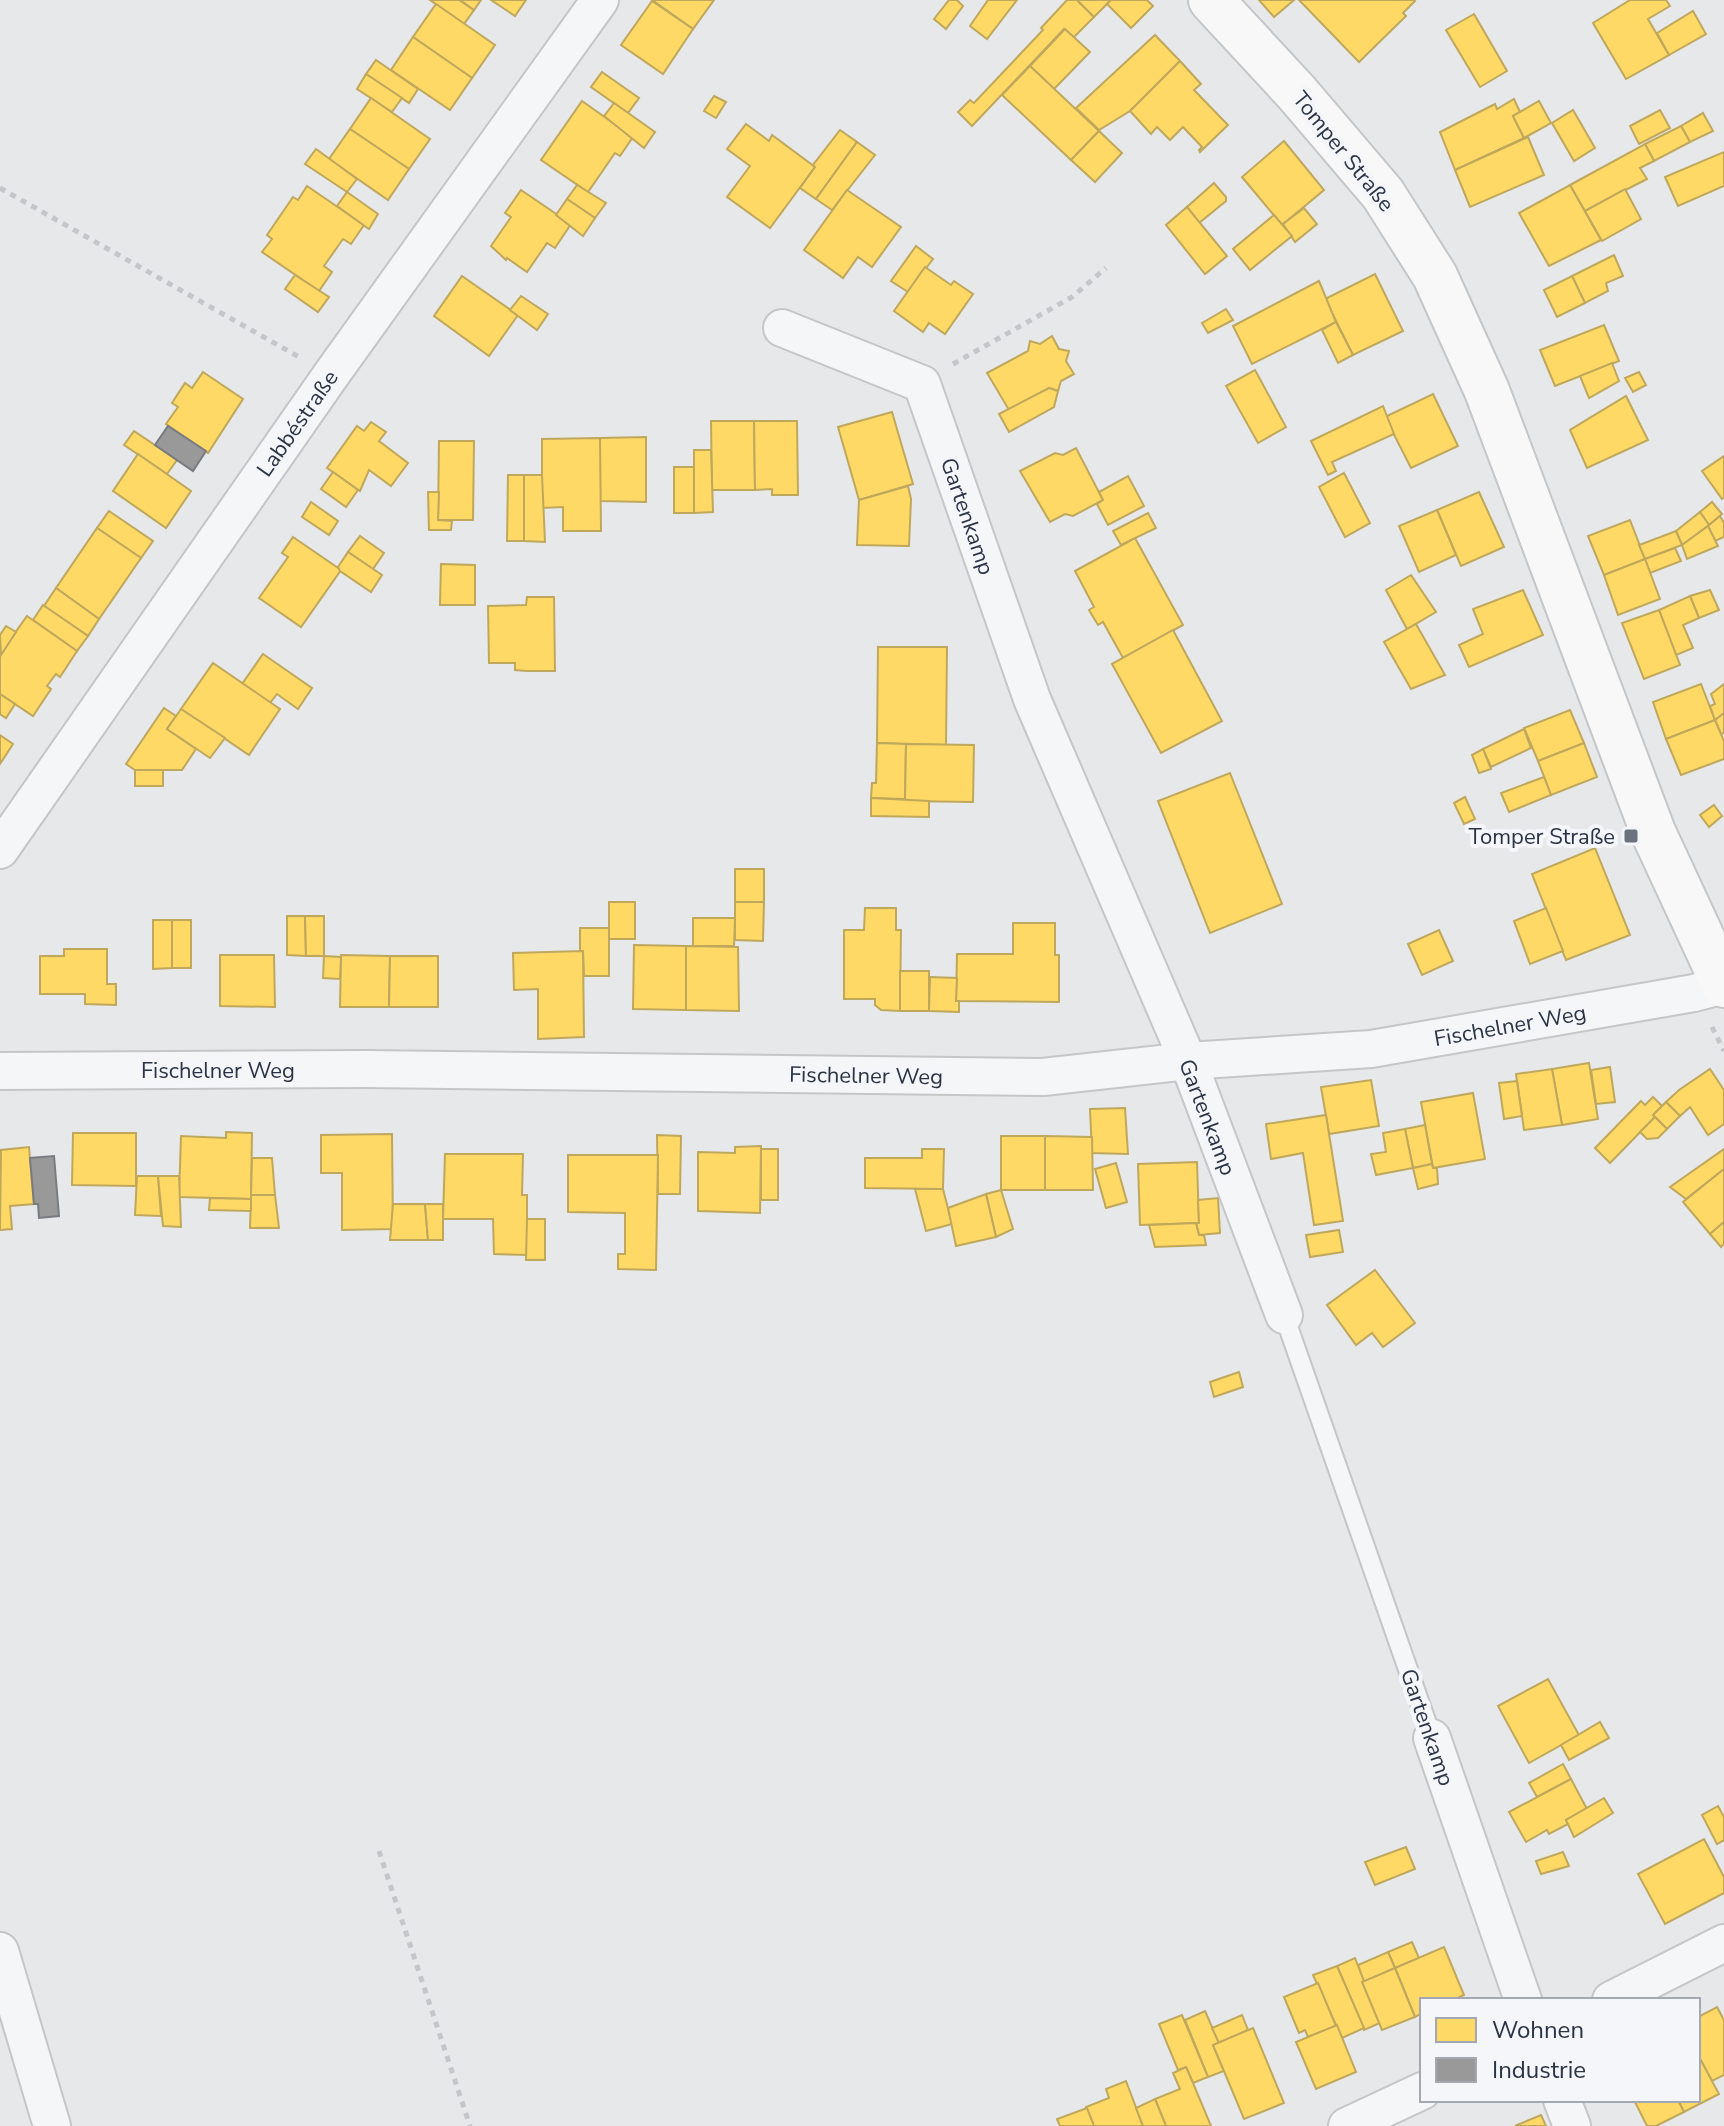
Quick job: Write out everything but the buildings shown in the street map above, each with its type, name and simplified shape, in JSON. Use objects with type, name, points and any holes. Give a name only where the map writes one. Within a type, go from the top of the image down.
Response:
[{"type":"main road","name":"Tomper Straße","points":[[1211,0],[1297,93],[1383,194],[1435,276],[1487,391],[1714,988]]},
{"type":"street","name":"Labbéstraße","points":[[0,850],[331,375],[600,0]]},
{"type":"street","points":[[782,328],[922,384]]},
{"type":"street","name":"Gartenkamp","points":[[922,384],[1032,699],[1188,1061],[1284,1315]]},
{"type":"street","name":"Fischelner Weg","points":[[0,1071],[366,1069],[1043,1077],[1188,1061],[1371,1049],[1714,988]]},
{"type":"street","name":"Gartenkamp","points":[[1432,1738],[1522,1998]]},
{"type":"street","points":[[1615,1998],[1724,1943]]},
{"type":"street","points":[[0,1951],[52,2126]]},
{"type":"street","points":[[1347,2126],[1420,2092]]},
{"type":"street","points":[[1563,2102],[1572,2126]]},
{"type":"lane","name":"Gartenkamp","points":[[1284,1315],[1432,1738]]},
{"type":"path","points":[[0,188],[331,375]]},
{"type":"path","points":[[922,384],[1072,297],[1106,268]]},
{"type":"path","points":[[1714,988],[1724,1051]]},
{"type":"path","points":[[379,1851],[470,2126]]},
{"type":"place","name":"Tomper Straße","points":[[1631,836]]}]
